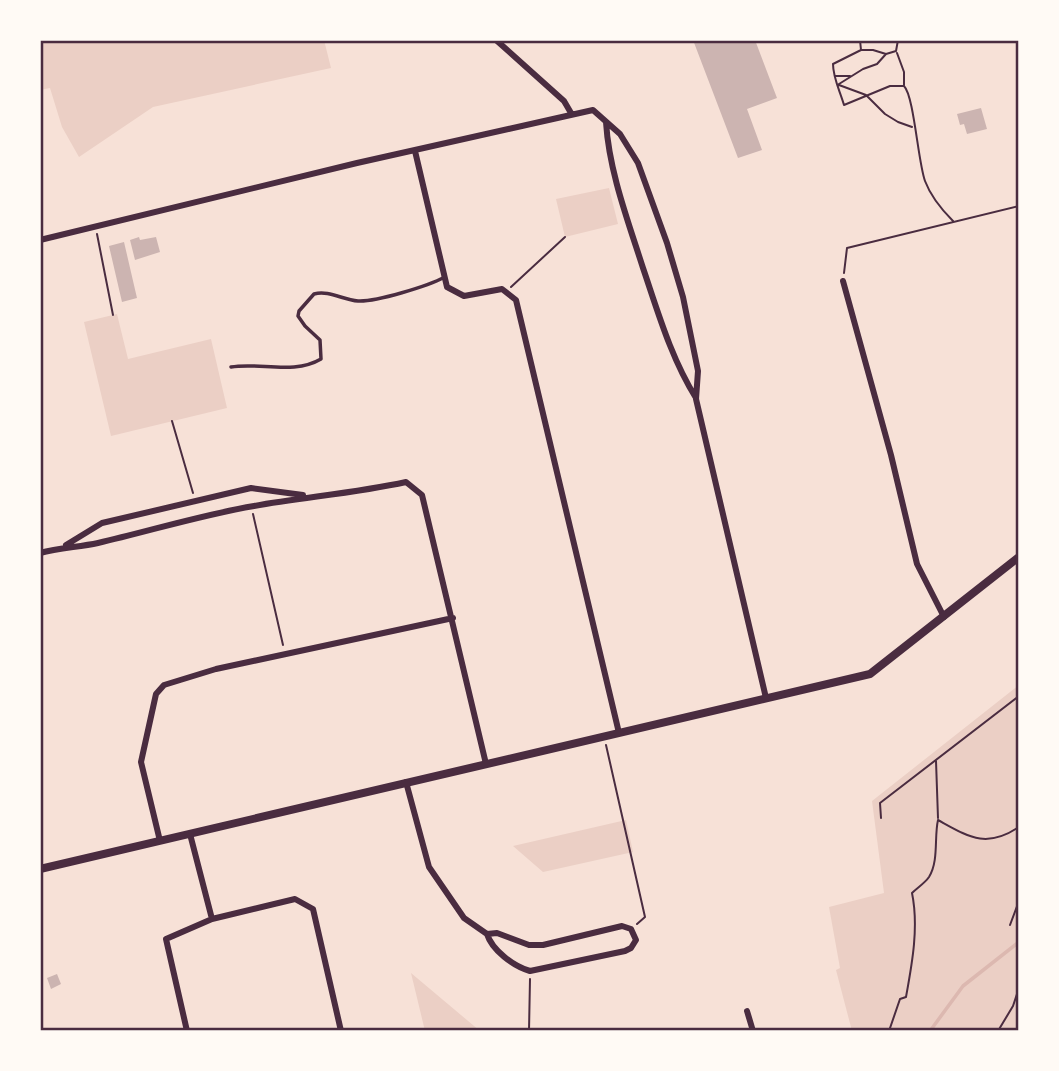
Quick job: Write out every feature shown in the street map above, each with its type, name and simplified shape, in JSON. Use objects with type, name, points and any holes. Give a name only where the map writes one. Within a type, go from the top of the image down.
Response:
[{"type":"street","points":[[496,40],[564,102],[571,113]]},
{"type":"street","points":[[1019,99],[1019,119]]},
{"type":"street","points":[[40,240],[571,113],[593,110],[621,134],[638,163],[683,297],[698,372],[696,399],[766,698]]},
{"type":"street","points":[[606,122],[607,140],[624,210],[660,318],[683,378],[696,399]]},
{"type":"street","points":[[415,151],[447,287],[464,296],[502,289],[516,300],[619,733]]},
{"type":"street","points":[[843,281],[918,564],[944,617]]},
{"type":"street","points":[[40,553],[62,547],[93,544],[251,506],[361,492],[407,482],[422,495],[486,764]]},
{"type":"street","points":[[62,547],[102,523],[251,488],[312,497]]},
{"type":"street","points":[[40,869],[870,674],[1019,557]]},
{"type":"street","points":[[160,841],[141,762],[156,694],[164,685],[216,669],[285,653],[453,618]]},
{"type":"street","points":[[406,782],[429,867],[464,918],[487,934],[490,944],[522,969],[540,970],[631,948],[636,940],[631,929],[622,926],[543,945],[529,944],[497,933],[487,934]]},
{"type":"street","points":[[190,834],[212,919]]},
{"type":"street","points":[[187,1031],[166,939],[212,919],[295,899],[313,909],[341,1031]]},
{"type":"street","points":[[747,1010],[752,1031]]},
{"type":"lane","points":[[231,367],[248,365],[276,368],[312,363],[321,359],[320,340],[300,322],[298,316],[299,310],[314,294],[324,292],[364,301],[429,285],[445,277]]},
{"type":"path","points":[[860,40],[861,50]]},
{"type":"path","points":[[898,40],[897,51],[904,72],[904,86],[909,92],[913,127],[925,180],[936,203],[953,221]]},
{"type":"path","points":[[897,51],[886,54],[861,50],[833,64],[833,76],[844,105],[890,86],[904,86]]},
{"type":"path","points":[[838,85],[877,64],[886,54]]},
{"type":"path","points":[[833,76],[852,76]]},
{"type":"path","points":[[838,85],[866,95],[885,114],[913,127]]},
{"type":"path","points":[[843,281],[847,248],[1019,206]]},
{"type":"path","points":[[95,226],[113,315]]},
{"type":"path","points":[[505,292],[565,237]]},
{"type":"path","points":[[172,421],[195,501]]},
{"type":"path","points":[[251,506],[285,653]]},
{"type":"path","points":[[881,818],[880,803],[1019,696]]},
{"type":"path","points":[[604,736],[645,917],[631,929]]},
{"type":"path","points":[[889,1031],[900,999],[906,997],[914,950],[912,893],[929,877],[934,862],[938,820],[936,760]]},
{"type":"path","points":[[938,820],[966,836],[985,841],[1004,837],[1019,827]]},
{"type":"path","points":[[1010,925],[1019,901]]},
{"type":"path","points":[[529,1031],[530,971]]},
{"type":"path","points":[[998,1031],[1013,1006],[1019,988]]},
{"type":"shaded area","points":[[40,40],[324,40],[331,68],[153,107],[79,157],[62,127],[50,88],[40,90]]},
{"type":"shaded area","points":[[609,188],[618,224],[565,237],[556,199]]},
{"type":"shaded area","points":[[117,314],[128,359],[211,339],[227,408],[111,436],[84,322]]},
{"type":"shaded area","points":[[1019,685],[1019,1031],[852,1031],[836,970],[840,968],[829,907],[884,893],[872,801]]},
{"type":"shaded area","points":[[626,820],[633,852],[543,872],[513,846]]},
{"type":"shaded area","points":[[411,973],[480,1031],[425,1031]]},
{"type":"building","points":[[693,40],[755,40],[777,98],[747,109],[762,150],[738,158]]},
{"type":"building","points":[[981,108],[987,129],[967,134],[964,124],[960,125],[957,114]]},
{"type":"building","points":[[139,237],[140,240],[156,237],[160,252],[135,260],[130,240]]},
{"type":"building","points":[[124,242],[137,298],[122,302],[109,246]]},
{"type":"building","points":[[57,974],[61,984],[51,989],[47,978]]},
{"type":"waterway","points":[[930,1031],[963,986],[1019,942]]}]
